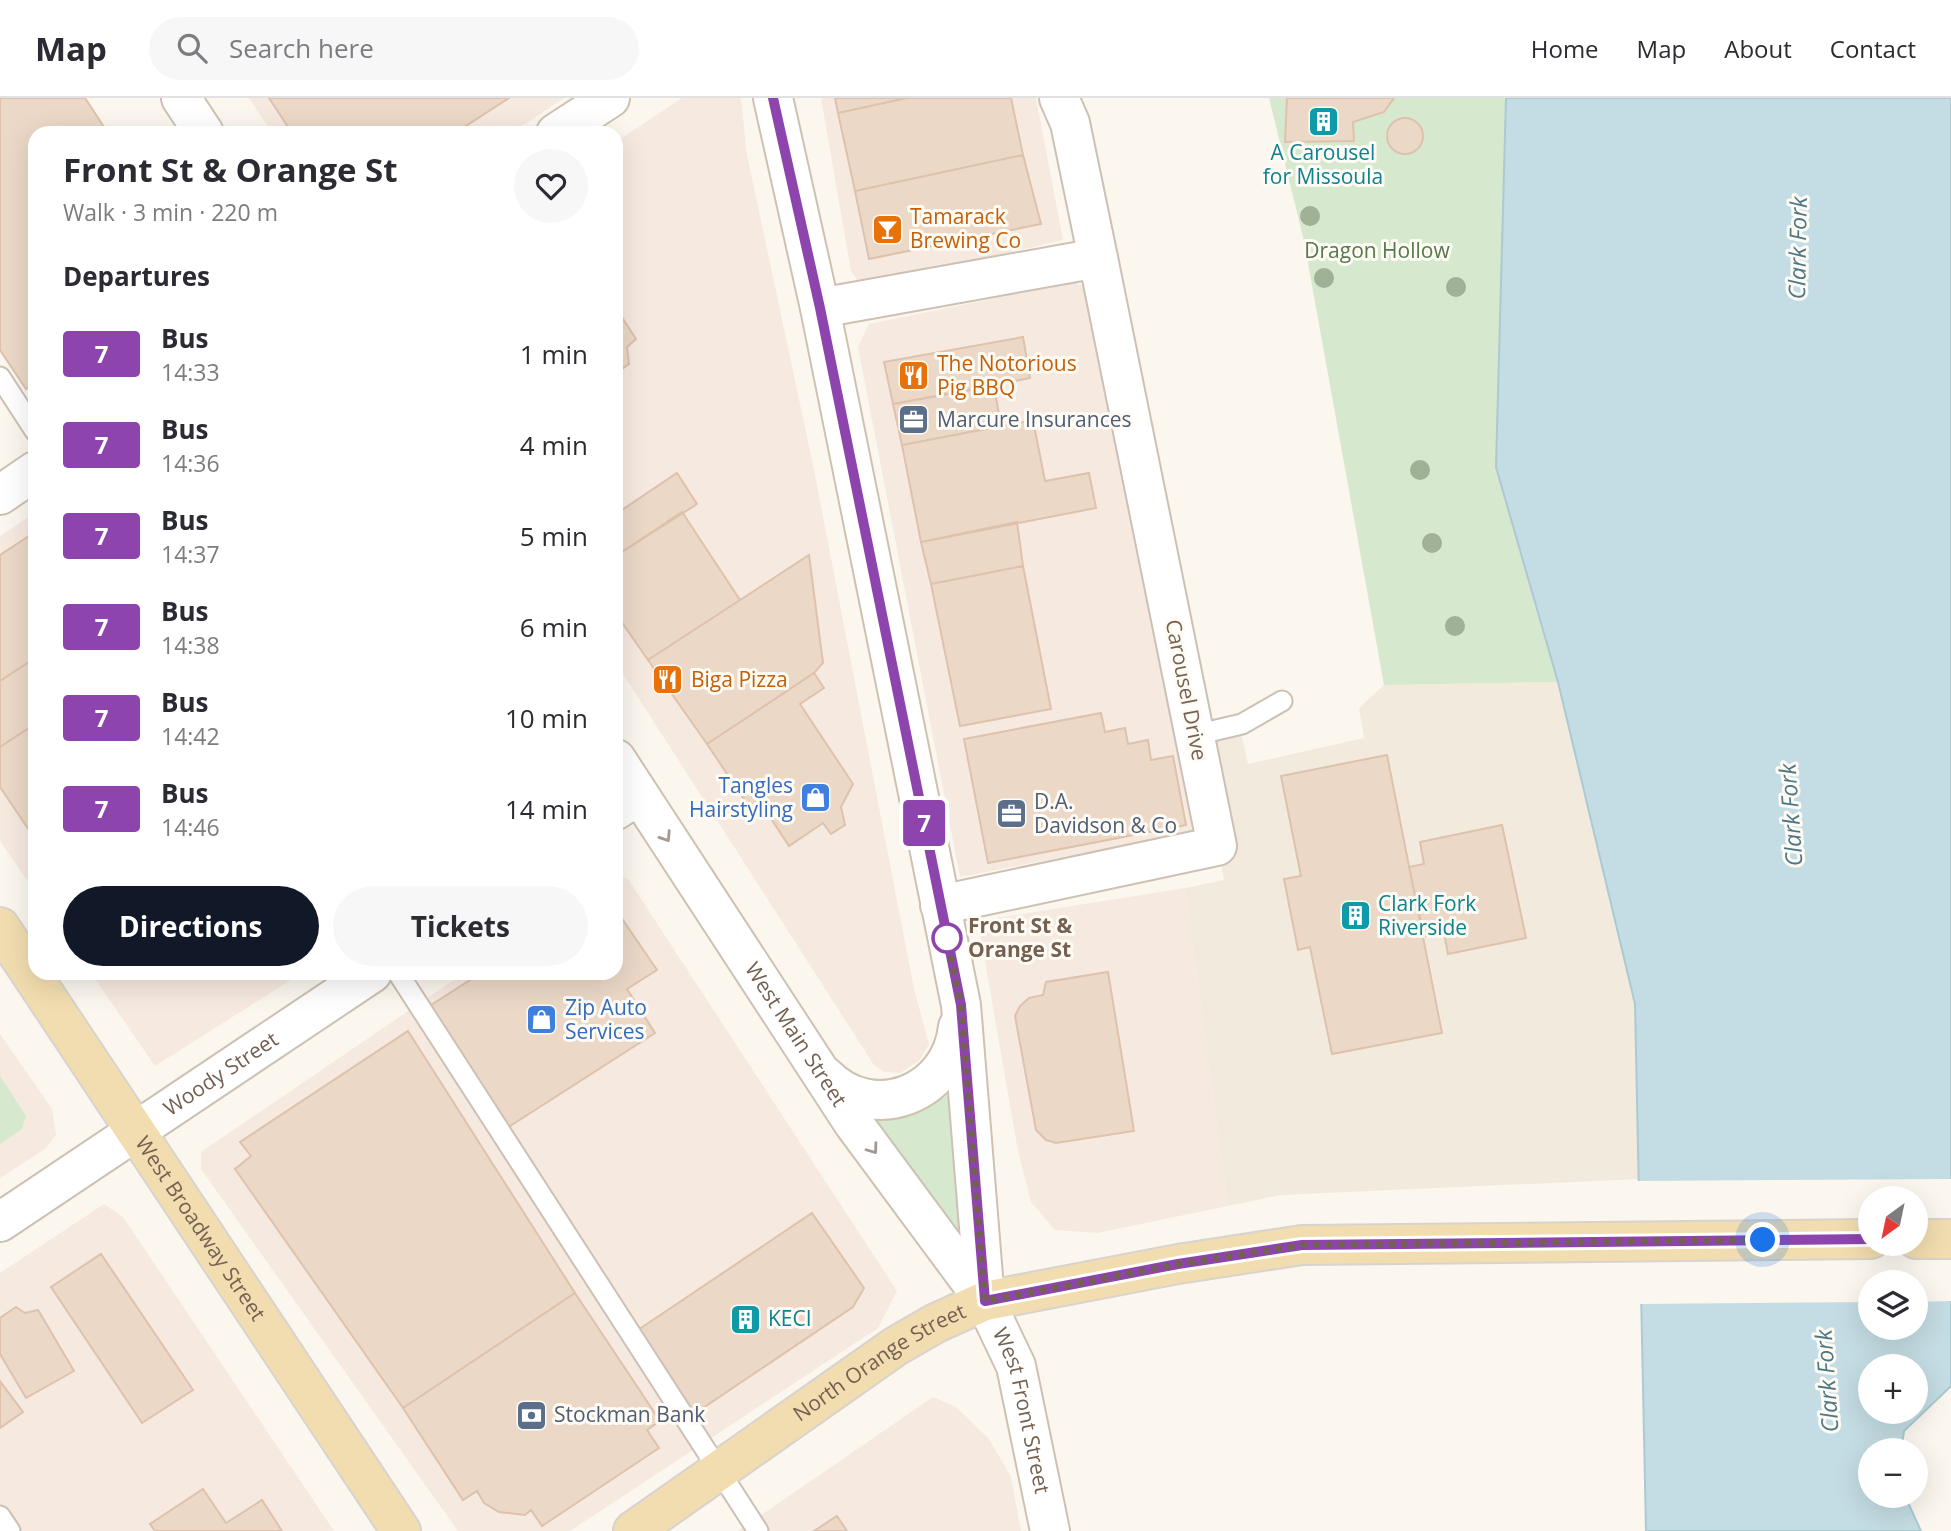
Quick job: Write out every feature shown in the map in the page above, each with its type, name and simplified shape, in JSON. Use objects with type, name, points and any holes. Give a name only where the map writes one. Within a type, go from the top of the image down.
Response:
[{"type":"main road","name":"West Broadway Street","points":[[0,926],[28,969]]},
{"type":"main road","name":"West Broadway Street","points":[[35,980],[401,1531]]},
{"type":"main road","name":"North Orange Street","points":[[633,1531],[896,1346],[936,1323],[985,1301],[1178,1264],[1302,1245],[1440,1241],[1858,1239]]},
{"type":"main road","points":[[1928,1239],[1951,1239]]},
{"type":"street","points":[[181,98],[199,126]]},
{"type":"street","points":[[567,126],[610,98]]},
{"type":"street","name":"West Front Street","points":[[773,98],[820,308],[961,1005],[985,1301],[1016,1366],[1050,1531]]},
{"type":"street","name":"Carousel Drive","points":[[940,905],[1217,846],[1070,123],[1059,98]]},
{"type":"street","points":[[820,308],[1098,258]]},
{"type":"street","points":[[0,495],[28,476]]},
{"type":"street","name":"West Main Street","points":[[627,802],[985,1301]]},
{"type":"street","name":"Woody Street","points":[[0,1222],[362,980]]},
{"type":"street","points":[[812,1061],[835,1086],[857,1098],[888,1102],[908,1096],[931,1081],[948,1062],[956,1041],[961,1005]]},
{"type":"lane","points":[[0,377],[28,420]]},
{"type":"lane","points":[[1195,736],[1242,724],[1282,701]]},
{"type":"lane","points":[[403,980],[758,1531]]},
{"type":"lane","points":[[0,1516],[10,1531]]},
{"type":"shaded area","points":[[249,98],[564,98],[522,126],[267,126]]},
{"type":"shaded area","points":[[682,98],[740,98],[746,150],[814,470],[914,989],[929,1044],[919,1061],[900,1073],[885,1072],[874,1065],[623,674],[623,137]]},
{"type":"shaded area","points":[[821,98],[1036,98],[1063,240],[870,285],[860,284],[851,271]]},
{"type":"shaded area","points":[[1074,282],[1090,290],[1202,830],[960,877],[858,347],[869,324]]},
{"type":"shaded area","points":[[28,518],[28,882],[0,841],[0,536]]},
{"type":"shaded area","points":[[1558,682],[1635,1004],[1639,1179],[1281,1195],[1228,1206],[1185,888],[1224,880],[1197,743],[1241,732],[1248,764],[1364,738],[1359,708],[1384,685]]},
{"type":"shaded area","points":[[623,877],[628,879],[897,1291],[878,1328],[570,1531],[458,1531],[201,1169],[201,1152],[454,980],[623,980]]},
{"type":"shaded area","points":[[1185,888],[1228,1206],[1097,1233],[1055,1230],[1031,1202],[1018,1151],[978,921]]},
{"type":"shaded area","points":[[96,980],[291,980],[155,1066]]},
{"type":"shaded area","points":[[0,1034],[52,1109],[56,1135],[45,1149],[0,1178]]},
{"type":"shaded area","points":[[104,1204],[123,1217],[334,1531],[0,1531],[0,1273]]},
{"type":"shaded area","points":[[933,1397],[956,1407],[989,1439],[1011,1477],[1021,1531],[738,1531]]},
{"type":"green space","name":"Dragon Hollow","points":[[1269,98],[1506,98],[1503,239],[1535,606],[1558,682],[1384,685],[1304,241]]},
{"type":"green space","points":[[0,1076],[26,1116],[22,1129],[0,1144]]},
{"type":"green space","points":[[952,1091],[969,1227],[944,1237],[867,1110],[902,1111],[922,1108]]},
{"type":"water","name":"Clark Fork","points":[[1506,98],[1951,98],[1951,1386],[1928,1408],[1928,1354],[1858,1354],[1858,1424],[1911,1424],[1904,1431],[1903,1438],[1858,1438],[1858,1508],[1910,1508],[1921,1531],[1646,1531],[1635,1004],[1558,682],[1496,467]]},
{"type":"pier","points":[[1951,1179],[1951,1301],[1928,1302],[1928,1270],[1858,1270],[1858,1302],[1638,1304],[1635,1181]]},
{"type":"building","points":[[0,98],[85,98],[103,126],[28,126],[28,388],[26,389],[0,350]]},
{"type":"building","points":[[269,98],[509,98],[466,126],[287,126]]},
{"type":"building","points":[[835,98],[907,98],[838,113]]},
{"type":"building","points":[[907,98],[1011,98],[1023,155],[855,191],[838,113]]},
{"type":"building","name":"A Carousel for Missoula","points":[[1287,98],[1394,98],[1384,112],[1353,122],[1354,141],[1285,142]]},
{"type":"building","points":[[1405,118],[1418,123],[1423,136],[1418,149],[1405,154],[1392,149],[1387,136],[1392,123]]},
{"type":"building","points":[[1023,155],[1041,224],[869,259],[855,191]]},
{"type":"building","points":[[623,319],[636,339],[627,347],[629,364],[623,368]]},
{"type":"building","points":[[1023,337],[1030,378],[893,404],[884,362]]},
{"type":"building","points":[[994,386],[1001,426],[902,445],[893,404]]},
{"type":"building","points":[[1033,420],[1045,481],[1089,473],[1096,508],[921,542],[902,445]]},
{"type":"building","points":[[677,473],[697,504],[623,552],[623,509]]},
{"type":"building","points":[[682,512],[740,600],[648,660],[623,624],[623,551]]},
{"type":"building","points":[[1017,522],[1023,566],[931,584],[921,542]]},
{"type":"building","points":[[28,537],[28,663],[0,681],[0,555]]},
{"type":"building","points":[[809,555],[823,663],[814,673],[707,744],[648,660]]},
{"type":"building","points":[[1023,566],[1051,709],[960,726],[931,584]]},
{"type":"building","points":[[28,663],[28,729],[0,747],[0,681]]},
{"type":"building","points":[[814,673],[824,688],[800,704],[853,784],[841,807],[845,825],[831,834],[823,823],[789,846],[764,808],[754,814],[707,744]]},
{"type":"building","points":[[1101,713],[1105,732],[1125,728],[1128,744],[1148,740],[1151,760],[1173,756],[1186,825],[988,863],[964,739]]},
{"type":"building","points":[[28,729],[28,829],[0,787],[0,747]]},
{"type":"building","name":"Clark Fork Riverside","points":[[1387,755],[1442,1033],[1332,1054],[1310,947],[1298,950],[1284,879],[1301,876],[1281,776]]},
{"type":"building","points":[[1502,825],[1526,938],[1448,954],[1444,933],[1424,936],[1409,867],[1424,864],[1420,842]]},
{"type":"building","name":"Zip Auto Services","points":[[623,920],[657,970],[627,989],[655,1033],[507,1128],[428,1007],[470,980],[623,980]]},
{"type":"building","points":[[1108,972],[1134,1131],[1056,1143],[1046,1140],[1036,1130],[1015,1016],[1020,1006],[1029,998],[1043,995],[1046,982]]},
{"type":"building","points":[[408,1031],[575,1293],[403,1408],[235,1169],[251,1156],[240,1142]]},
{"type":"building","name":"KECI","points":[[812,1213],[864,1288],[853,1307],[694,1414],[638,1330]]},
{"type":"building","points":[[101,1254],[193,1390],[142,1423],[51,1287]]},
{"type":"building","name":"Stockman Bank","points":[[575,1293],[660,1421],[647,1430],[659,1448],[542,1526],[531,1510],[525,1515],[499,1512],[484,1503],[477,1491],[463,1500],[403,1408]]},
{"type":"building","points":[[16,1307],[25,1313],[38,1310],[74,1371],[26,1398],[0,1354],[0,1318]]},
{"type":"building","points":[[0,1381],[23,1412],[0,1428]]},
{"type":"building","points":[[203,1489],[226,1523],[262,1500],[282,1531],[155,1531],[150,1524]]},
{"type":"building","points":[[837,1516],[847,1531],[814,1531]]},
{"type":"bus line","name":"7","points":[[773,98],[820,308],[961,1005],[985,1301],[1178,1264],[1302,1245],[1440,1241],[1858,1239]]},
{"type":"place","name":"A Carousel for Missoula","points":[[1323,121]]},
{"type":"place","name":"Tamarack Brewing Co","points":[[887,229]]},
{"type":"place","name":"The Notorious Pig BBQ","points":[[914,376]]},
{"type":"place","name":"Marcure Insurances","points":[[914,420]]},
{"type":"place","name":"Biga Pizza","points":[[668,680]]},
{"type":"place","name":"Tangles Hairstyling","points":[[816,798]]},
{"type":"place","name":"D.A. Davidson & Co","points":[[1011,814]]},
{"type":"place","name":"Clark Fork Riverside","points":[[1355,916]]},
{"type":"place","name":"Front St & Orange St","points":[[947,938]]},
{"type":"place","name":"Zip Auto Services","points":[[542,1020]]},
{"type":"place","name":"KECI","points":[[745,1319]]},
{"type":"place","name":"Stockman Bank","points":[[531,1415]]},
{"type":"route","points":[[947,938],[945,930],[961,1005],[985,1301],[1178,1264],[1302,1245],[1440,1241],[1763,1240]]}]
